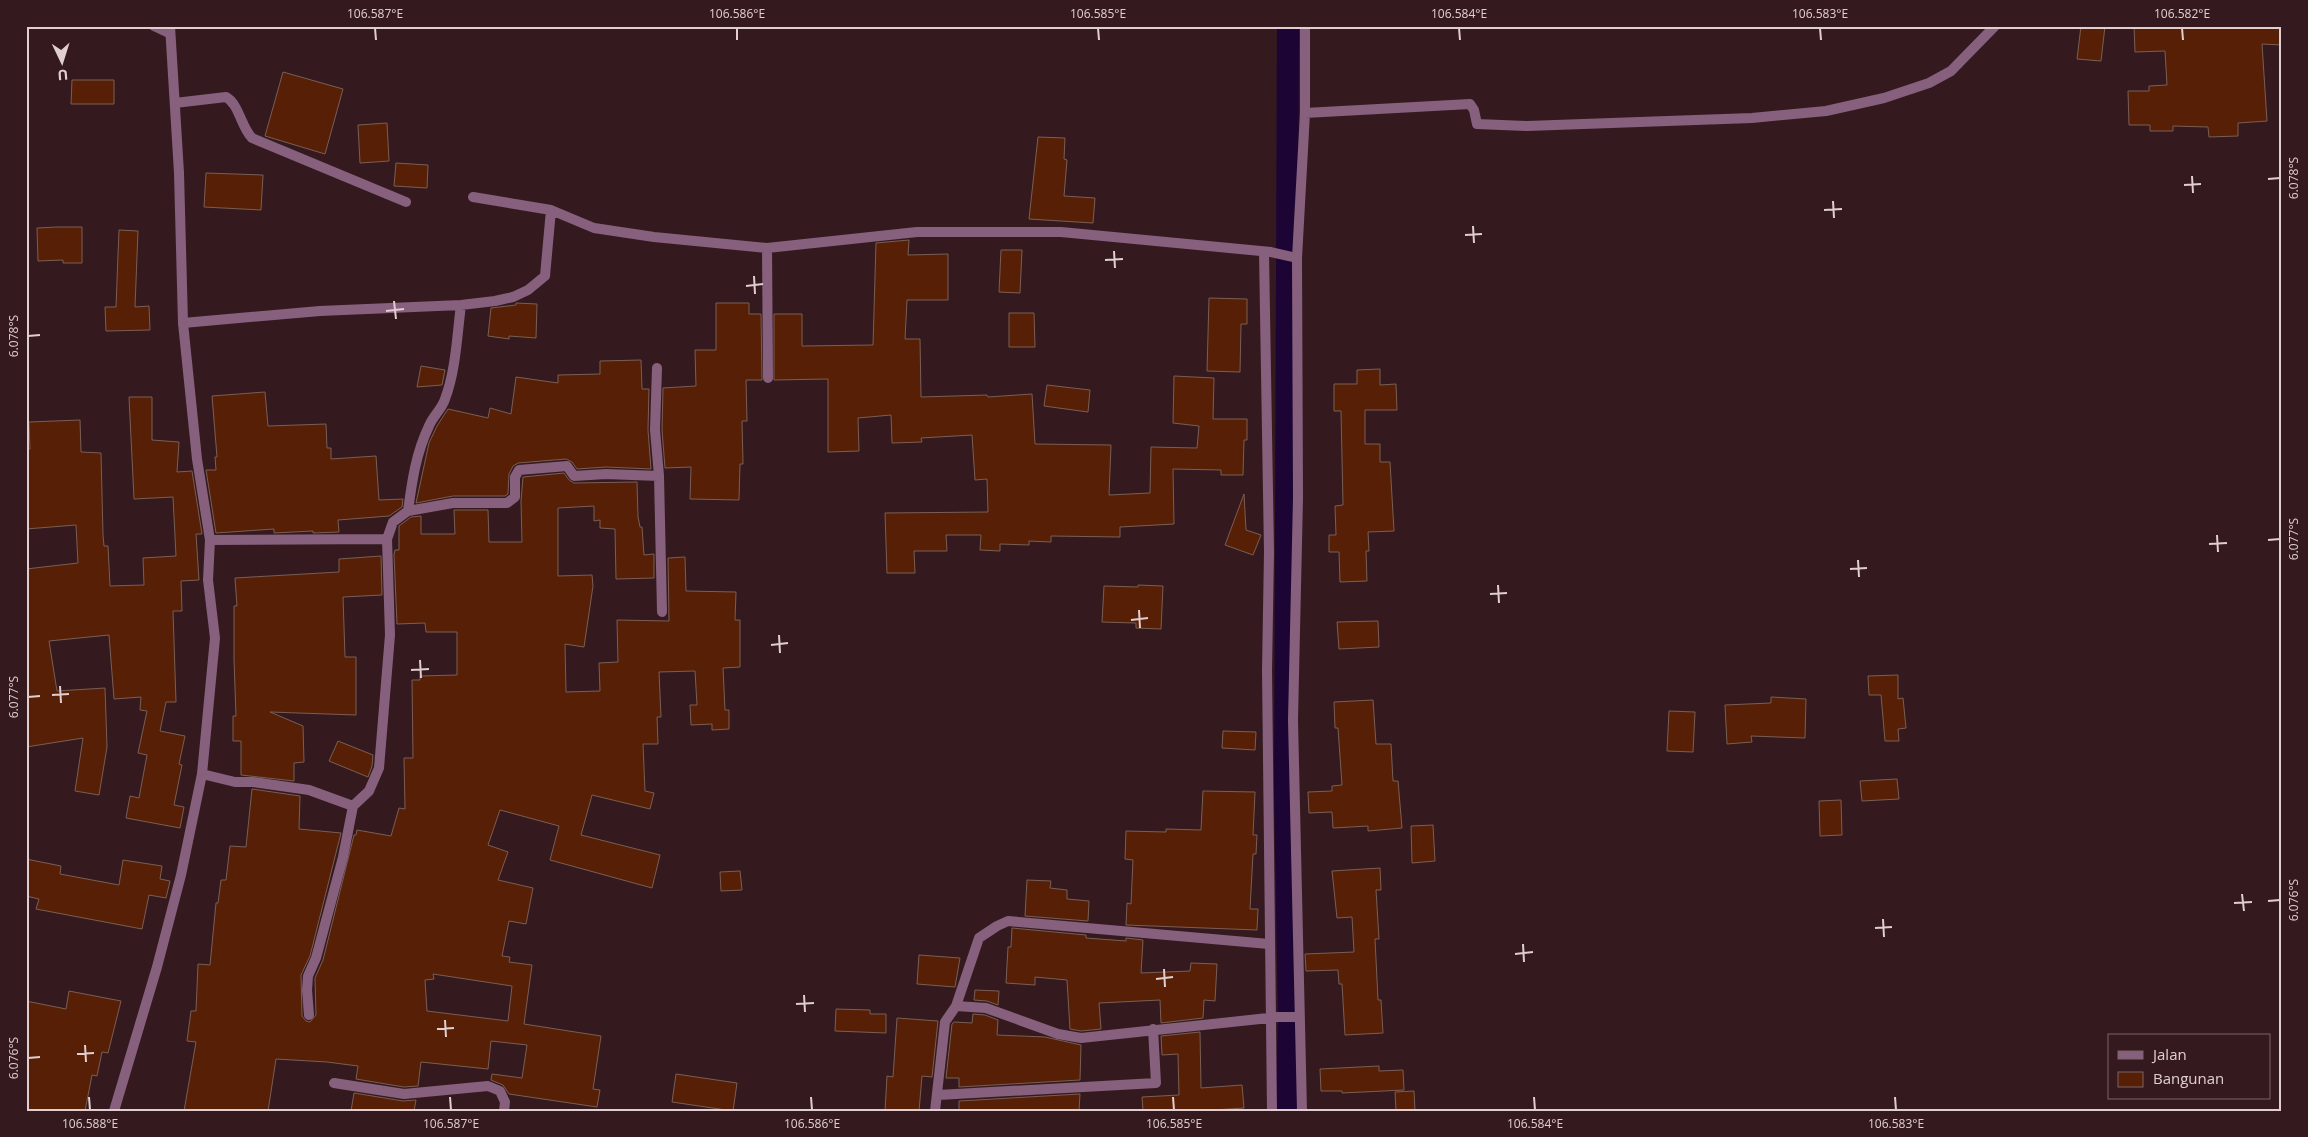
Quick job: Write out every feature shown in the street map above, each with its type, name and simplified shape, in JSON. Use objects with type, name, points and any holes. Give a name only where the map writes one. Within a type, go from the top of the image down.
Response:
[{"type":"street","points":[[114,1111],[157,967],[180,875],[202,774],[215,638],[208,580],[210,540],[197,459],[184,323],[175,103],[169,30],[154,26]]},
{"type":"street","points":[[1302,1111],[1295,1017],[1293,720],[1298,498],[1292,256],[1305,113],[1305,26]]},
{"type":"street","points":[[1305,113],[1470,104],[1474,110],[1477,124],[1527,126],[1752,118],[1826,111],[1884,98],[1929,83],[1951,71],[1995,26]]},
{"type":"street","points":[[175,103],[226,97],[232,101],[246,132],[252,138],[406,202]]},
{"type":"street","points":[[474,197],[551,210],[594,228],[654,237],[767,248],[917,232],[1061,232],[1292,256]]},
{"type":"street","points":[[184,323],[320,311],[461,305],[513,297],[528,290],[545,276],[551,210]]},
{"type":"street","points":[[767,248],[768,378]]},
{"type":"street","points":[[1268,252],[1269,552],[1267,670],[1269,944],[1274,1017],[1272,1111]]},
{"type":"street","points":[[408,511],[412,476],[420,446],[431,422],[445,400],[461,305]]},
{"type":"street","points":[[657,368],[655,430],[659,476],[662,612]]},
{"type":"street","points":[[308,1015],[308,976],[316,958],[343,857],[353,806],[369,791],[379,768],[390,635],[387,539],[393,522],[408,511],[453,503],[507,503],[515,496],[515,477],[519,470],[526,468],[568,466],[574,476],[606,474],[659,476]]},
{"type":"street","points":[[210,540],[387,539]]},
{"type":"street","points":[[202,774],[235,782],[253,782],[309,790],[353,806]]},
{"type":"street","points":[[935,1111],[945,1022],[956,1006],[979,938],[997,926],[1008,921],[1269,944]]},
{"type":"street","points":[[956,1006],[986,1008],[1069,1037],[1099,1037],[1153,1029],[1274,1017],[1295,1017]]},
{"type":"street","points":[[938,1095],[1156,1083],[1153,1029]]},
{"type":"street","points":[[334,1083],[404,1094],[488,1086],[500,1091],[505,1102],[504,1111]]},
{"type":"building","points":[[2081,26],[2105,26],[2101,61],[2077,59]]},
{"type":"building","points":[[2134,26],[2282,26],[2282,45],[2262,44],[2267,121],[2238,123],[2238,136],[2209,137],[2208,127],[2173,126],[2173,131],[2150,131],[2150,125],[2129,125],[2128,91],[2149,91],[2149,86],[2167,85],[2165,51],[2135,52]]},
{"type":"building","points":[[283,72],[343,89],[325,154],[265,136]]},
{"type":"building","points":[[72,80],[114,80],[114,104],[71,104]]},
{"type":"building","points":[[387,123],[389,161],[360,163],[358,125]]},
{"type":"building","points":[[1038,137],[1065,138],[1064,159],[1067,160],[1064,196],[1095,198],[1093,223],[1029,219]]},
{"type":"building","points":[[396,163],[428,165],[427,188],[394,186]]},
{"type":"building","points":[[206,173],[263,175],[261,210],[204,207]]},
{"type":"building","points":[[82,227],[82,263],[63,263],[63,260],[38,261],[37,228]]},
{"type":"building","points":[[119,230],[138,231],[135,307],[149,306],[150,330],[106,331],[105,307],[116,307]]},
{"type":"building","points":[[909,240],[908,255],[948,254],[948,300],[907,300],[905,339],[920,339],[921,397],[987,395],[988,397],[1032,394],[1035,444],[1111,445],[1109,495],[1150,493],[1151,447],[1197,448],[1199,426],[1173,423],[1174,376],[1214,378],[1213,419],[1247,419],[1243,475],[1221,475],[1221,470],[1173,469],[1174,524],[1120,527],[1120,537],[1051,536],[1051,542],[1029,541],[1029,545],[1000,544],[1000,551],[980,550],[981,535],[946,535],[947,551],[914,551],[915,573],[887,573],[885,513],[988,512],[987,479],[975,480],[972,435],[921,438],[922,442],[892,443],[891,415],[858,418],[859,451],[828,452],[828,379],[774,380],[774,314],[802,314],[802,346],[873,345],[876,243]]},
{"type":"building","points":[[1001,250],[1022,250],[1020,293],[999,292]]},
{"type":"building","points":[[1209,298],[1247,299],[1247,324],[1241,324],[1240,372],[1207,371]]},
{"type":"building","points":[[516,303],[537,304],[536,338],[509,336],[509,339],[488,336],[491,308],[516,305]]},
{"type":"building","points":[[716,303],[749,303],[749,314],[761,314],[762,380],[746,380],[747,421],[742,421],[743,464],[740,464],[739,500],[690,499],[691,467],[665,468],[662,430],[663,388],[696,386],[695,350],[716,350]]},
{"type":"building","points":[[1009,313],[1034,313],[1035,347],[1009,347]]},
{"type":"building","points":[[641,360],[642,389],[649,389],[648,430],[651,469],[606,467],[577,469],[572,462],[566,459],[518,463],[513,466],[509,474],[508,494],[505,496],[453,496],[416,503],[429,443],[448,409],[488,418],[490,408],[511,414],[516,377],[558,383],[558,375],[600,374],[600,361]]},
{"type":"building","points":[[421,366],[445,370],[442,385],[417,387]]},
{"type":"building","points":[[1380,369],[1380,385],[1396,384],[1397,410],[1365,410],[1365,444],[1380,444],[1380,462],[1390,462],[1394,531],[1368,532],[1369,551],[1366,551],[1367,581],[1340,582],[1339,552],[1329,552],[1329,535],[1336,535],[1335,506],[1343,505],[1341,411],[1334,411],[1334,384],[1357,384],[1357,370]]},
{"type":"building","points":[[1047,385],[1090,390],[1088,412],[1044,406]]},
{"type":"building","points":[[265,392],[268,426],[326,424],[327,448],[331,448],[331,459],[376,456],[379,500],[403,499],[402,507],[389,516],[338,520],[339,532],[274,533],[274,529],[216,533],[206,470],[216,470],[215,457],[217,457],[212,396]]},
{"type":"building","points":[[129,397],[152,397],[152,440],[179,442],[177,472],[192,471],[202,534],[196,534],[199,580],[181,581],[182,611],[173,611],[176,702],[166,702],[160,731],[185,736],[179,764],[182,765],[174,805],[184,807],[180,828],[126,818],[130,796],[139,798],[147,755],[138,753],[147,711],[140,710],[141,697],[114,699],[109,635],[49,641],[57,691],[105,688],[107,747],[99,795],[75,791],[83,738],[26,747],[26,569],[78,563],[76,525],[26,529],[26,449],[30,449],[29,422],[80,420],[81,452],[101,453],[103,535],[104,546],[108,546],[110,586],[144,585],[143,558],[176,556],[173,497],[134,499]]},
{"type":"building","points":[[564,473],[574,483],[637,482],[638,517],[640,527],[642,527],[644,555],[654,554],[654,578],[616,579],[615,529],[600,528],[600,520],[594,521],[594,506],[558,508],[558,576],[592,575],[593,586],[584,647],[565,644],[566,692],[600,691],[599,663],[618,662],[617,620],[669,621],[668,558],[685,557],[686,591],[736,592],[735,620],[740,620],[740,667],[723,668],[725,710],[729,710],[729,729],[712,730],[712,724],[691,725],[690,705],[697,705],[695,671],[659,672],[661,717],[657,717],[658,744],[643,744],[645,791],[654,793],[650,809],[592,795],[581,835],[660,855],[652,888],[550,860],[559,826],[500,810],[488,845],[508,852],[498,880],[533,888],[526,924],[509,921],[502,956],[510,957],[509,962],[532,965],[524,1024],[601,1036],[593,1089],[600,1090],[597,1107],[509,1094],[503,1085],[491,1080],[492,1074],[522,1078],[527,1045],[491,1041],[488,1069],[421,1062],[418,1086],[404,1087],[356,1079],[358,1066],[276,1059],[268,1111],[184,1111],[196,1042],[187,1041],[191,1011],[196,1011],[198,964],[210,965],[216,903],[218,903],[221,880],[226,880],[230,846],[246,847],[252,789],[300,796],[299,829],[341,833],[310,956],[301,975],[302,1016],[306,1021],[310,1022],[316,1015],[315,978],[323,960],[354,835],[356,835],[357,830],[391,836],[399,808],[405,809],[404,758],[413,758],[412,680],[420,680],[420,676],[457,675],[457,632],[426,632],[425,623],[397,624],[394,555],[395,550],[399,550],[399,526],[411,517],[421,516],[421,534],[455,534],[454,510],[488,510],[489,542],[522,542],[521,501],[523,477]],"holes":[[[433,974],[512,986],[508,1021],[427,1011],[425,980],[434,979]]]},
{"type":"building","points":[[1244,494],[1246,530],[1261,535],[1253,555],[1225,545]]},
{"type":"building","points":[[381,556],[382,595],[343,597],[345,657],[356,657],[356,715],[270,712],[303,726],[304,762],[294,763],[294,781],[241,775],[241,741],[233,741],[233,716],[236,716],[234,606],[237,606],[235,578],[339,572],[339,559]]},
{"type":"building","points":[[1138,585],[1163,586],[1161,629],[1136,628],[1136,623],[1102,622],[1104,586],[1138,587]]},
{"type":"building","points":[[1378,621],[1379,647],[1339,649],[1337,622]]},
{"type":"building","points":[[1898,675],[1898,699],[1903,698],[1906,728],[1898,729],[1899,741],[1885,741],[1881,695],[1869,695],[1868,676]]},
{"type":"building","points":[[1771,697],[1806,699],[1805,738],[1751,736],[1752,742],[1727,744],[1725,705],[1771,703]]},
{"type":"building","points":[[1373,700],[1376,744],[1391,744],[1393,781],[1398,781],[1402,828],[1368,831],[1368,826],[1333,828],[1332,812],[1309,813],[1308,792],[1332,791],[1332,786],[1342,785],[1334,702]]},
{"type":"building","points":[[1669,711],[1695,712],[1693,752],[1667,751]]},
{"type":"building","points":[[1223,731],[1256,732],[1255,750],[1222,748]]},
{"type":"building","points":[[338,741],[373,755],[368,777],[329,761]]},
{"type":"building","points":[[1897,779],[1899,799],[1862,801],[1860,781]]},
{"type":"building","points":[[1203,791],[1255,792],[1253,835],[1257,835],[1256,854],[1253,854],[1250,909],[1258,909],[1257,930],[1126,925],[1127,903],[1131,904],[1133,860],[1125,859],[1126,831],[1166,832],[1166,829],[1201,830]]},
{"type":"building","points":[[1841,800],[1842,835],[1820,836],[1819,801]]},
{"type":"building","points":[[1433,825],[1435,861],[1412,863],[1411,826]]},
{"type":"building","points":[[26,859],[61,866],[60,874],[119,885],[123,860],[162,866],[160,879],[170,881],[166,898],[149,895],[142,929],[36,909],[39,899],[26,896]]},
{"type":"building","points":[[1380,868],[1381,890],[1376,890],[1379,939],[1375,939],[1378,1000],[1381,1000],[1383,1033],[1345,1035],[1342,984],[1339,984],[1338,970],[1306,971],[1305,954],[1354,952],[1352,917],[1337,918],[1332,871]]},
{"type":"building","points":[[740,871],[742,890],[721,891],[720,872]]},
{"type":"building","points":[[1027,880],[1051,881],[1050,888],[1067,890],[1067,899],[1089,901],[1088,921],[1025,916]]},
{"type":"building","points":[[1012,928],[1086,935],[1086,938],[1126,941],[1126,938],[1143,940],[1141,973],[1190,971],[1191,963],[1217,964],[1215,1001],[1204,1000],[1203,1018],[1161,1023],[1160,1000],[1099,1003],[1101,1029],[1081,1031],[1070,1029],[1067,980],[1035,977],[1035,985],[1006,983],[1008,947],[1011,947]]},
{"type":"building","points":[[919,955],[960,958],[955,987],[917,984]]},
{"type":"building","points":[[975,990],[999,991],[998,1005],[987,1001],[974,1000]]},
{"type":"building","points":[[69,991],[121,1001],[108,1053],[102,1052],[97,1076],[92,1075],[85,1111],[26,1111],[26,1001],[66,1009]]},
{"type":"building","points":[[836,1009],[870,1010],[870,1014],[886,1014],[886,1033],[835,1031]]},
{"type":"building","points":[[973,1014],[985,1015],[998,1020],[997,1035],[1045,1037],[1081,1045],[1080,1080],[959,1087],[959,1078],[946,1078],[952,1024],[954,1022],[972,1023]]},
{"type":"building","points":[[897,1018],[938,1021],[932,1077],[922,1076],[919,1111],[885,1111],[887,1076],[893,1077]]},
{"type":"building","points":[[1200,1032],[1201,1088],[1242,1085],[1244,1108],[1198,1111],[1143,1111],[1142,1097],[1179,1095],[1178,1054],[1162,1055],[1161,1036]]},
{"type":"building","points":[[1379,1066],[1379,1071],[1403,1070],[1404,1090],[1342,1093],[1342,1091],[1321,1091],[1320,1069]]},
{"type":"building","points":[[676,1074],[737,1083],[733,1111],[672,1102]]},
{"type":"building","points":[[1414,1091],[1415,1111],[1396,1111],[1395,1092]]},
{"type":"building","points":[[354,1093],[403,1101],[416,1100],[414,1111],[351,1111]]},
{"type":"building","points":[[1080,1094],[1079,1111],[959,1111],[959,1101]]},
{"type":"waterway","points":[[1286,1111],[1289,1019],[1285,789],[1288,26]]}]
